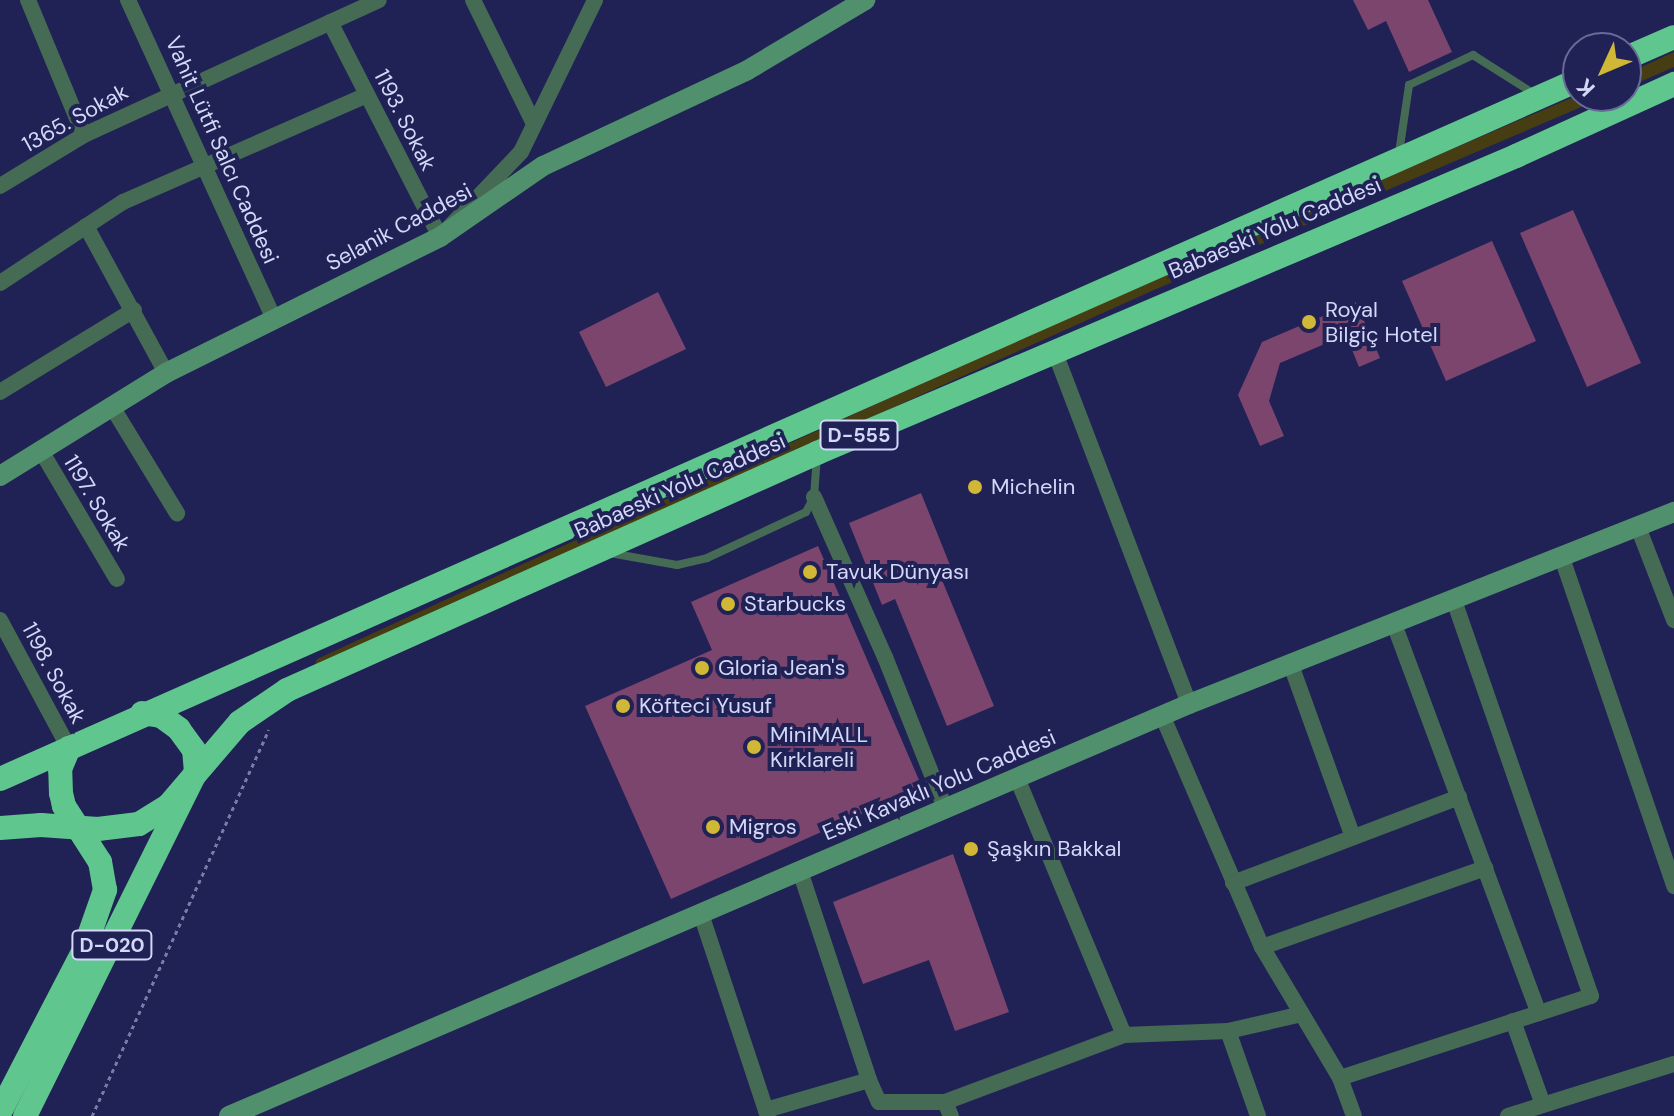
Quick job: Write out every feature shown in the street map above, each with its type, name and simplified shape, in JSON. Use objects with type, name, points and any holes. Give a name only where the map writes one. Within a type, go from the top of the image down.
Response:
[{"type":"highway","points":[[1642,51],[1674,37]]},
{"type":"highway","name":"Babaeski Yolu Caddesi","points":[[0,828],[41,825],[80,829],[139,824],[169,805],[240,722],[287,690],[817,453],[1516,156],[1674,84]]},
{"type":"highway","name":"Babaeski Yolu Caddesi","points":[[0,779],[142,713],[267,662],[1562,87]]},
{"type":"highway","points":[[142,713],[161,716],[179,729],[194,750],[196,772]]},
{"type":"highway","points":[[69,748],[60,769],[61,793],[64,806],[80,829]]},
{"type":"highway","name":"D-020","points":[[25,1116],[196,772]]},
{"type":"highway","name":"D-020","points":[[0,1112],[84,950],[101,907],[104,876],[80,829]]},
{"type":"street","points":[[28,0],[84,135]]},
{"type":"street","name":"Vahit Lütfi Salcı Caddesi","points":[[128,0],[173,92],[274,319]]},
{"type":"street","name":"1365. Sokak","points":[[0,186],[84,135],[379,0]]},
{"type":"street","points":[[473,0],[534,124]]},
{"type":"street","points":[[440,237],[521,152],[595,0]]},
{"type":"street","name":"Selanik Caddesi","points":[[0,476],[166,373],[440,237],[543,166],[746,71],[865,0]]},
{"type":"street","name":"1193. Sokak","points":[[330,22],[440,237]]},
{"type":"street","points":[[0,283],[123,202],[367,95]]},
{"type":"street","points":[[86,226],[166,373]]},
{"type":"street","points":[[0,392],[134,310]]},
{"type":"street","points":[[1054,350],[1189,704]]},
{"type":"street","points":[[111,405],[177,513]]},
{"type":"street","name":"1197. Sokak","points":[[40,449],[117,579]]},
{"type":"street","points":[[814,497],[885,657],[946,810]]},
{"type":"street","name":"Eski Kavaklı Yolu Caddesi","points":[[229,1116],[1162,715],[1674,512]]},
{"type":"street","points":[[1638,527],[1674,620]]},
{"type":"street","points":[[1562,558],[1674,886]]},
{"type":"street","points":[[1340,1078],[1591,996],[1454,601]]},
{"type":"street","name":"1198. Sokak","points":[[0,620],[69,748]]},
{"type":"street","points":[[1394,624],[1539,1013]]},
{"type":"street","points":[[1291,665],[1353,837]]},
{"type":"street","points":[[1162,715],[1262,947],[1340,1078],[1354,1116]]},
{"type":"street","points":[[1017,778],[1124,1035]]},
{"type":"street","points":[[1233,883],[1459,797]]},
{"type":"street","points":[[1262,947],[1485,868]]},
{"type":"street","points":[[800,871],[879,1102],[948,1109],[1124,1035],[1228,1031],[1302,1014]]},
{"type":"street","points":[[701,914],[767,1113],[869,1080]]},
{"type":"street","points":[[1513,1021],[1543,1105]]},
{"type":"street","points":[[1228,1031],[1258,1116]]},
{"type":"street","points":[[1508,1116],[1674,1064]]},
{"type":"lane","points":[[1399,158],[1409,85],[1473,55],[1539,97]]},
{"type":"lane","points":[[597,551],[677,565],[707,558],[806,512],[814,497],[817,453]]},
{"type":"path","points":[[92,1116],[271,726]]},
{"type":"shaded area","points":[[1674,52],[1674,67],[1642,81],[1642,67]]},
{"type":"shaded area","points":[[1562,102],[1562,112],[1570,112],[1154,290],[314,668],[317,659],[1199,258]]},
{"type":"building","points":[[1353,0],[1428,0],[1452,52],[1409,72],[1386,21],[1368,30]]},
{"type":"building","points":[[1573,210],[1641,363],[1587,387],[1520,233]]},
{"type":"building","points":[[1492,241],[1536,341],[1446,381],[1402,281]]},
{"type":"building","points":[[658,292],[686,349],[606,387],[579,332]]},
{"type":"building","points":[[1356,302],[1380,358],[1359,367],[1346,335],[1280,363],[1269,401],[1284,436],[1260,446],[1238,395],[1262,342]]},
{"type":"building","points":[[921,493],[954,575],[942,580],[994,706],[947,726],[895,599],[882,605],[849,523]]},
{"type":"building","name":"MiniMALL Kırklareli","points":[[818,546],[922,787],[671,899],[585,706],[712,650],[691,602]]},
{"type":"building","points":[[953,854],[1009,1012],[955,1031],[929,960],[863,984],[833,902]]},
{"type":"place","name":"Royal Bilgiç Hotel","points":[[1309,322]]},
{"type":"place","name":"Michelin","points":[[975,487]]},
{"type":"place","name":"Tavuk Dünyası","points":[[810,572]]},
{"type":"place","name":"Starbucks","points":[[728,604]]},
{"type":"place","name":"Gloria Jean's","points":[[702,668]]},
{"type":"place","name":"Köfteci Yusuf","points":[[623,706]]},
{"type":"place","name":"MiniMALL Kırklareli","points":[[754,747]]},
{"type":"place","name":"Migros","points":[[713,827]]},
{"type":"place","name":"Şaşkın Bakkal","points":[[971,849]]}]
